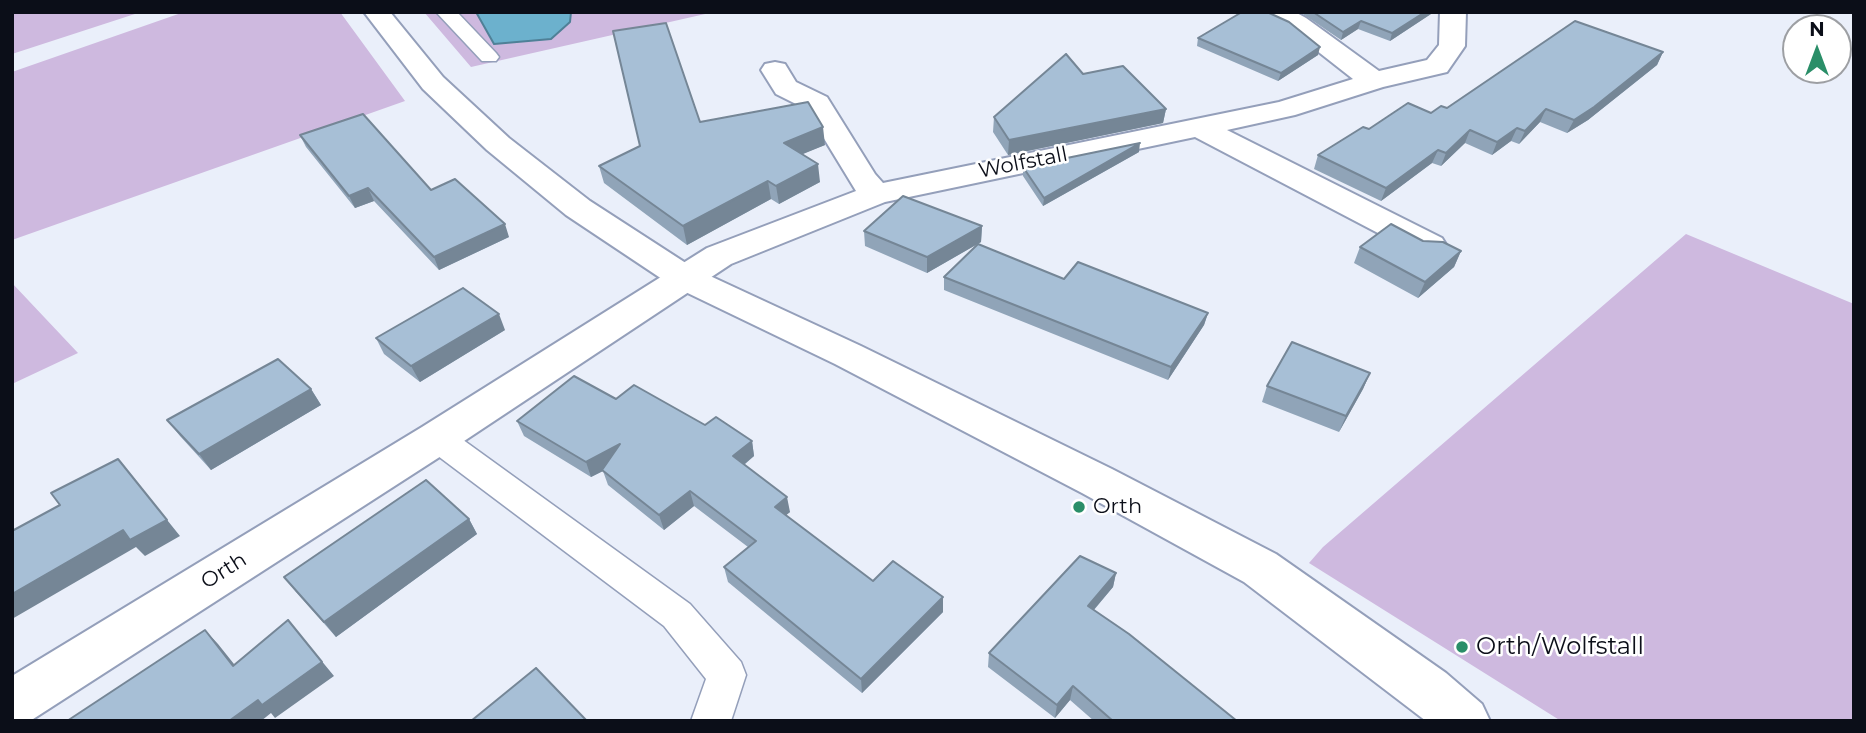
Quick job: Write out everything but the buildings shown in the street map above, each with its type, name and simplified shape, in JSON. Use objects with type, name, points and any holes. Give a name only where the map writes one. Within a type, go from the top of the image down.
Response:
[{"type":"street","points":[[376,12],[433,83],[499,144],[578,208],[683,277],[848,355],[1097,481],[1260,568],[1428,690],[1464,721]]},
{"type":"street","points":[[1274,12],[1297,23],[1374,81]]},
{"type":"street","name":"Wolfstall","points":[[683,277],[719,256],[876,194],[1285,109],[1374,81],[1437,66],[1452,46],[1453,12]]},
{"type":"street","points":[[775,70],[786,88],[817,103],[862,179],[876,194]]},
{"type":"street","points":[[1200,128],[1430,246]]},
{"type":"street","name":"Orth","points":[[12,704],[437,438],[683,277]]},
{"type":"lane","points":[[446,12],[489,57]]},
{"type":"lane","points":[[437,438],[677,615],[727,674],[711,721]]},
{"type":"shaded area","points":[[12,12],[141,12],[12,54]]},
{"type":"shaded area","points":[[184,12],[340,12],[405,101],[12,240],[12,72]]},
{"type":"shaded area","points":[[424,12],[714,12],[471,67]]},
{"type":"shaded area","points":[[1686,234],[1854,304],[1854,721],[1561,721],[1309,563],[1323,547]]},
{"type":"shaded area","points":[[12,283],[78,353],[12,384]]},
{"type":"water","points":[[476,12],[571,12],[570,22],[551,39],[494,44]]},
{"type":"place","name":"Orth","points":[[1079,507]]},
{"type":"place","name":"Orth/Wolfstall","points":[[1462,647]]}]
